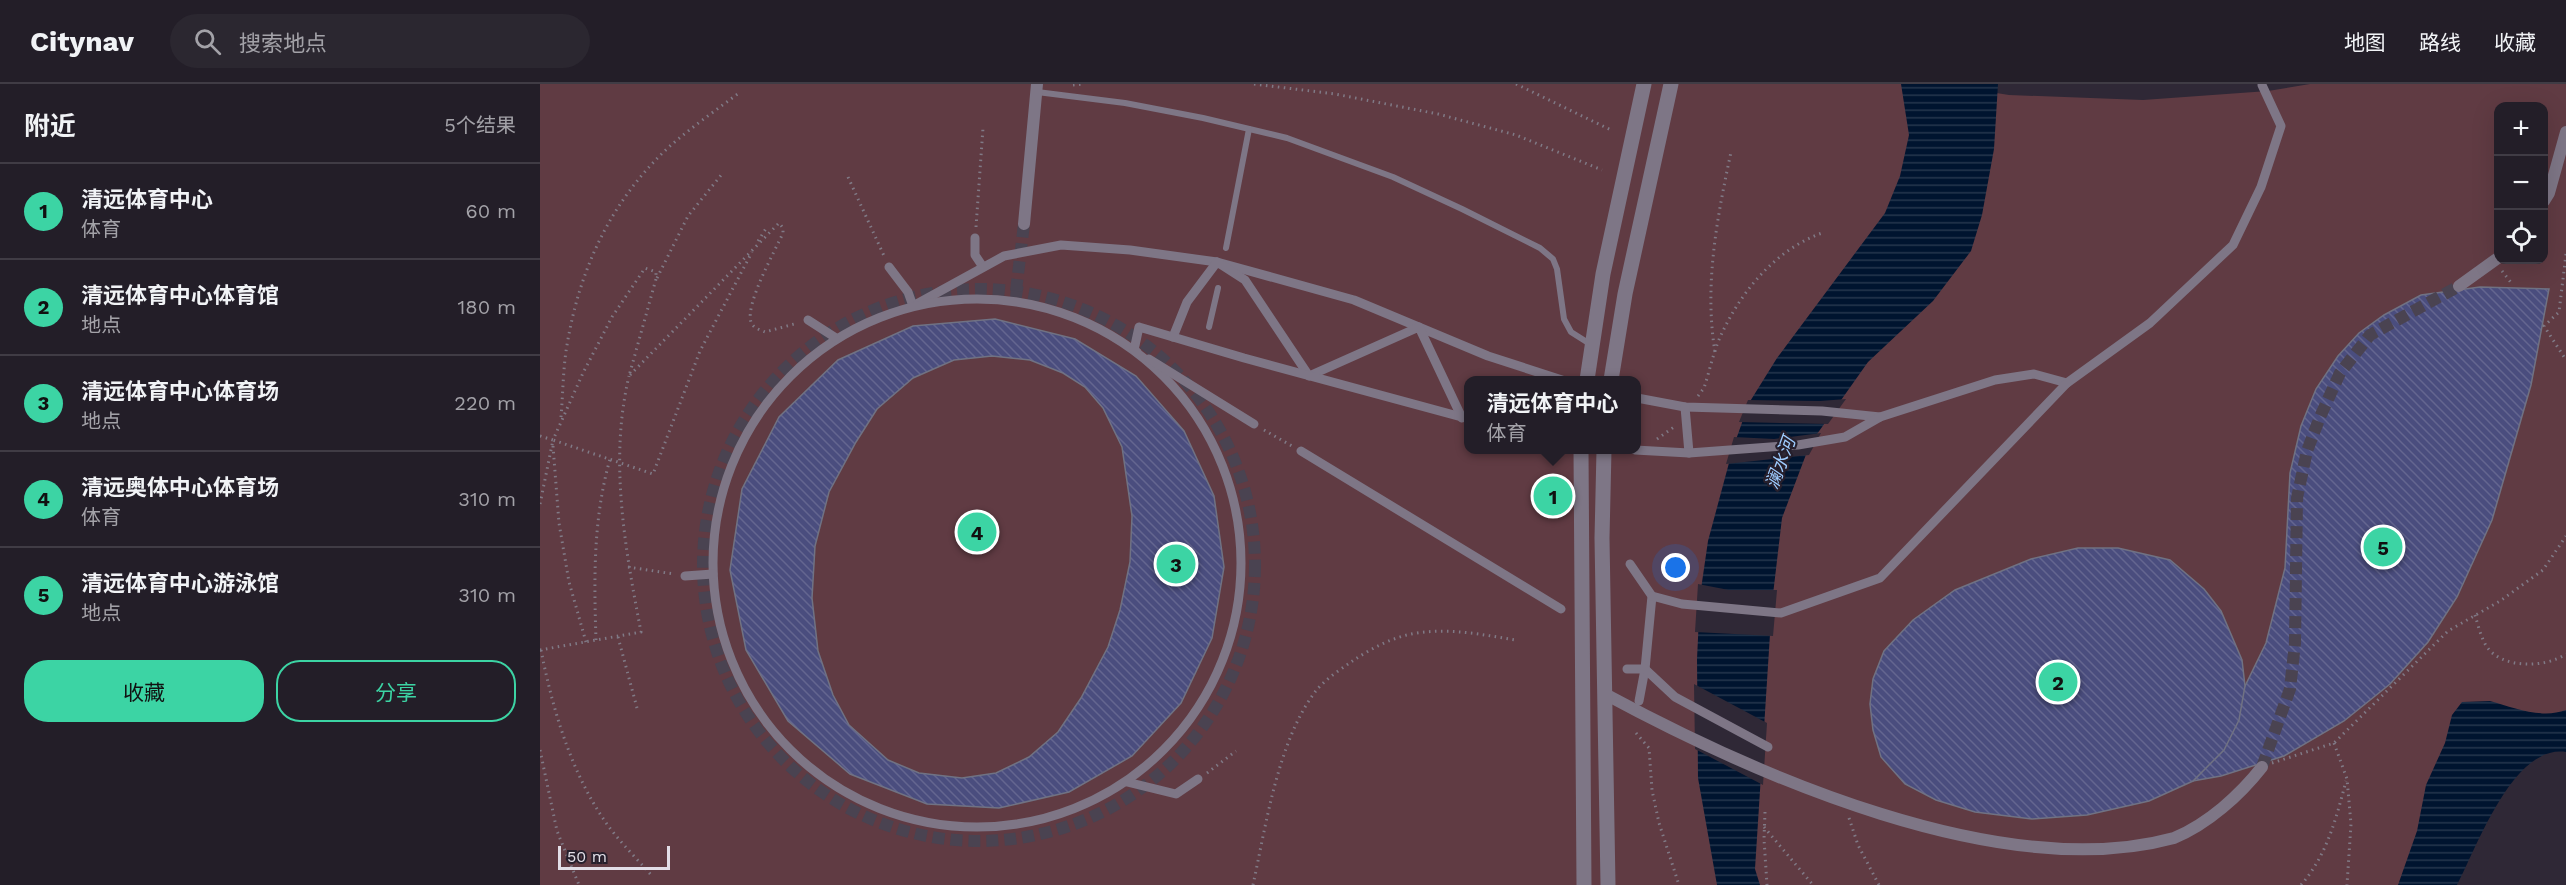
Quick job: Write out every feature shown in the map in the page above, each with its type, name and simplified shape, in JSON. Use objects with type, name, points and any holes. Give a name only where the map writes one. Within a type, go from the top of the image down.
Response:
[{"type":"street","points":[[1588,376],[1603,274],[1644,84]]},
{"type":"street","points":[[1612,376],[1625,294],[1667,101],[1673,84]]},
{"type":"street","points":[[1652,596],[1682,604],[1781,613],[1880,578],[2067,383],[2150,323],[2233,246],[2261,187],[2281,126],[2262,85]]},
{"type":"street","points":[[1024,224],[1036,88]]},
{"type":"street","points":[[2548,192],[2566,132]]},
{"type":"street","points":[[975,238],[975,255],[983,267]]},
{"type":"street","points":[[1134,350],[1193,410],[1222,466],[1231,485],[1243,568],[1228,651],[1188,725],[1127,782],[1050,818],[967,828],[884,811],[810,770],[753,707],[719,631],[711,547],[729,465],[772,393],[836,338],[914,306],[1004,256],[1061,245],[1130,250],[1216,262],[1354,300],[1488,356],[1550,376]]},
{"type":"street","points":[[1173,337],[1187,302],[1216,262]]},
{"type":"street","points":[[1216,262],[1245,280],[1309,376]]},
{"type":"street","points":[[2459,286],[2494,262]]},
{"type":"street","points":[[890,267],[908,292],[914,306]]},
{"type":"street","points":[[914,306],[990,298],[1066,314],[1134,350],[1254,424]]},
{"type":"street","points":[[808,320],[836,338]]},
{"type":"street","points":[[1134,350],[1139,327],[1309,376],[1464,416]]},
{"type":"street","points":[[1309,376],[1419,327]]},
{"type":"street","points":[[1419,327],[1464,411]]},
{"type":"street","points":[[1641,450],[1689,453],[1753,450],[1845,437],[1880,417],[1995,380],[2034,374],[2067,383]]},
{"type":"street","points":[[1641,399],[1689,406],[1822,411],[1880,417]]},
{"type":"street","points":[[1689,406],[1689,453]]},
{"type":"street","points":[[1301,451],[1561,609]]},
{"type":"street","points":[[1581,454],[1584,885]]},
{"type":"street","points":[[1604,454],[1602,538],[1608,885]]},
{"type":"street","points":[[1630,564],[1652,596],[1640,701]]},
{"type":"street","points":[[685,576],[713,574]]},
{"type":"street","points":[[1627,669],[1645,669],[1675,697],[1768,747]]},
{"type":"street","points":[[1605,694],[1767,777],[1877,820],[1930,836],[2002,853],[2058,857],[2116,854],[2175,837],[2222,809],[2262,767]]},
{"type":"street","points":[[1127,782],[1176,794],[1198,779]]},
{"type":"lane","points":[[1036,88],[1125,103],[1287,138],[1393,177],[1540,248],[1553,259],[1557,269],[1564,319],[1571,332],[1592,345]]},
{"type":"lane","points":[[1226,248],[1249,129]]},
{"type":"lane","points":[[1209,327],[1218,288]]},
{"type":"path","points":[[1254,84],[1335,94],[1438,114],[1516,135],[1602,170]]},
{"type":"path","points":[[1516,84],[1611,130]]},
{"type":"path","points":[[561,421],[567,346],[578,298],[597,243],[614,211],[635,183],[670,146],[739,93]]},
{"type":"path","points":[[975,238],[983,128]]},
{"type":"path","points":[[1715,353],[1709,292],[1720,204],[1731,152]]},
{"type":"path","points":[[652,876],[609,826],[580,777],[561,727],[541,650],[641,632],[628,567],[618,462],[621,407],[656,279],[671,245],[688,216],[722,174]]},
{"type":"path","points":[[848,177],[890,267]]},
{"type":"path","points":[[628,376],[778,223],[783,228],[783,233],[749,314],[753,326],[765,332],[808,320]]},
{"type":"path","points":[[540,436],[653,474],[700,351],[754,247],[767,227]]},
{"type":"path","points":[[1689,406],[1704,388],[1722,331],[1752,284],[1779,257],[1802,240],[1822,233]]},
{"type":"path","points":[[2566,254],[2559,312],[2544,326],[2566,360]]},
{"type":"path","points":[[540,504],[552,440],[612,317],[645,268],[656,272],[656,279]]},
{"type":"path","points":[[1647,444],[1667,433],[1680,422]]},
{"type":"path","points":[[1254,424],[1301,451]]},
{"type":"path","points":[[552,440],[559,523],[569,582],[586,642]]},
{"type":"path","points":[[596,640],[594,579],[598,520],[601,489],[610,459]]},
{"type":"path","points":[[2262,767],[2334,743],[2448,630],[2500,601],[2543,570],[2566,536]]},
{"type":"path","points":[[628,567],[685,576]]},
{"type":"path","points":[[2475,615],[2487,648],[2506,661],[2530,663],[2559,658],[2566,654]]},
{"type":"path","points":[[1252,885],[1277,777],[1299,717],[1316,690],[1367,651],[1395,638],[1423,632],[1456,631],[1515,640]]},
{"type":"path","points":[[618,636],[637,708]]},
{"type":"path","points":[[1636,733],[1649,748],[1652,790],[1659,823],[1679,885]]},
{"type":"path","points":[[2334,743],[2347,779],[2351,824],[2347,885]]},
{"type":"path","points":[[540,750],[557,831],[579,885]]},
{"type":"path","points":[[1198,779],[1236,751]]},
{"type":"path","points":[[2301,885],[2313,871],[2332,832],[2347,779]]},
{"type":"path","points":[[1765,812],[1767,885]]},
{"type":"path","points":[[1849,818],[1858,845],[1879,885]]},
{"type":"path","points":[[1764,827],[1813,885]]},
{"type":"shaded area","points":[[540,84],[1940,84],[2009,95],[2143,100],[2268,91],[2310,84],[2566,84],[2566,733],[2496,751],[2420,885],[540,885]]},
{"type":"water","name":"澜水河","points":[[1901,84],[1998,84],[1994,149],[1982,215],[1971,251],[1933,301],[1868,362],[1810,444],[1782,518],[1772,603],[1755,869],[1760,885],[1717,885],[1698,778],[1697,659],[1700,596],[1708,541],[1733,448],[1749,403],[1777,358],[1885,213],[1900,176],[1909,135]]},
{"type":"water","points":[[2490,701],[2538,713],[2566,710],[2566,752],[2547,754],[2529,764],[2513,781],[2486,824],[2457,885],[2398,885],[2417,831],[2426,785],[2445,743],[2452,715],[2462,702]]},
{"type":"pier","points":[[1846,399],[1828,424],[1739,422],[1748,400]]},
{"type":"pier","points":[[1821,433],[1809,455],[1726,464],[1734,437],[1774,439]]},
{"type":"pier","points":[[1698,584],[1729,590],[1777,590],[1773,636],[1695,632]]},
{"type":"pier","points":[[1694,684],[1767,723],[1763,785],[1695,749]]},
{"type":"building","points":[[2480,287],[2549,289],[2531,385],[2492,520],[2457,597],[2428,642],[2390,684],[2344,721],[2284,756],[2221,776],[2147,789],[2088,792],[2152,775],[2182,757],[2209,733],[2245,686],[2266,643],[2285,568],[2290,473],[2301,426],[2316,389],[2338,356],[2359,333],[2384,315],[2421,295]]},
{"type":"building","points":[[995,319],[1075,339],[1136,376],[1184,431],[1214,496],[1224,567],[1212,638],[1181,703],[1132,756],[1069,792],[999,808],[927,804],[850,774],[788,721],[746,650],[730,570],[742,489],[779,417],[838,360],[913,326]],"holes":[[[992,356],[1030,360],[1063,373],[1085,387],[1103,408],[1122,447],[1132,516],[1130,562],[1120,610],[1108,647],[1081,698],[1058,732],[1029,757],[996,773],[962,778],[919,773],[888,760],[849,725],[833,695],[818,651],[812,598],[815,546],[829,492],[877,409],[913,378],[954,360]]]},
{"type":"building","points":[[2078,548],[2118,548],[2170,560],[2204,589],[2221,611],[2242,660],[2245,686],[2239,720],[2224,750],[2193,781],[2149,801],[2087,815],[2032,819],[1975,812],[1936,800],[1905,784],[1881,757],[1873,730],[1870,704],[1873,679],[1884,651],[1913,620],[1955,590],[2031,559]]},
{"type":"tunnel","points":[[1016,291],[1024,224]]},
{"type":"tunnel","points":[[2262,767],[2290,689],[2295,643],[2297,498],[2307,451],[2320,417],[2340,373],[2370,335],[2459,286]]},
{"type":"tunnel","points":[[979,289],[1033,295],[1084,310],[1132,336],[1174,370],[1208,412],[1234,460],[1249,511],[1255,565],[1249,619],[1234,670],[1208,718],[1174,760],[1132,794],[1084,820],[1033,835],[979,841],[925,835],[874,820],[826,794],[784,760],[750,718],[724,670],[709,619],[703,565],[709,511],[724,460],[750,412],[784,370],[826,336],[874,310],[925,295],[979,289]]},
{"type":"place","name":"清远体育中心","points":[[1553,496]]},
{"type":"place","name":"清远奥体中心体育场","points":[[977,532]]},
{"type":"place","name":"清远体育中心游泳馆","points":[[2383,547]]},
{"type":"place","name":"清远体育中心体育场","points":[[1176,564]]},
{"type":"place","name":"清远体育中心体育馆","points":[[2058,682]]}]
